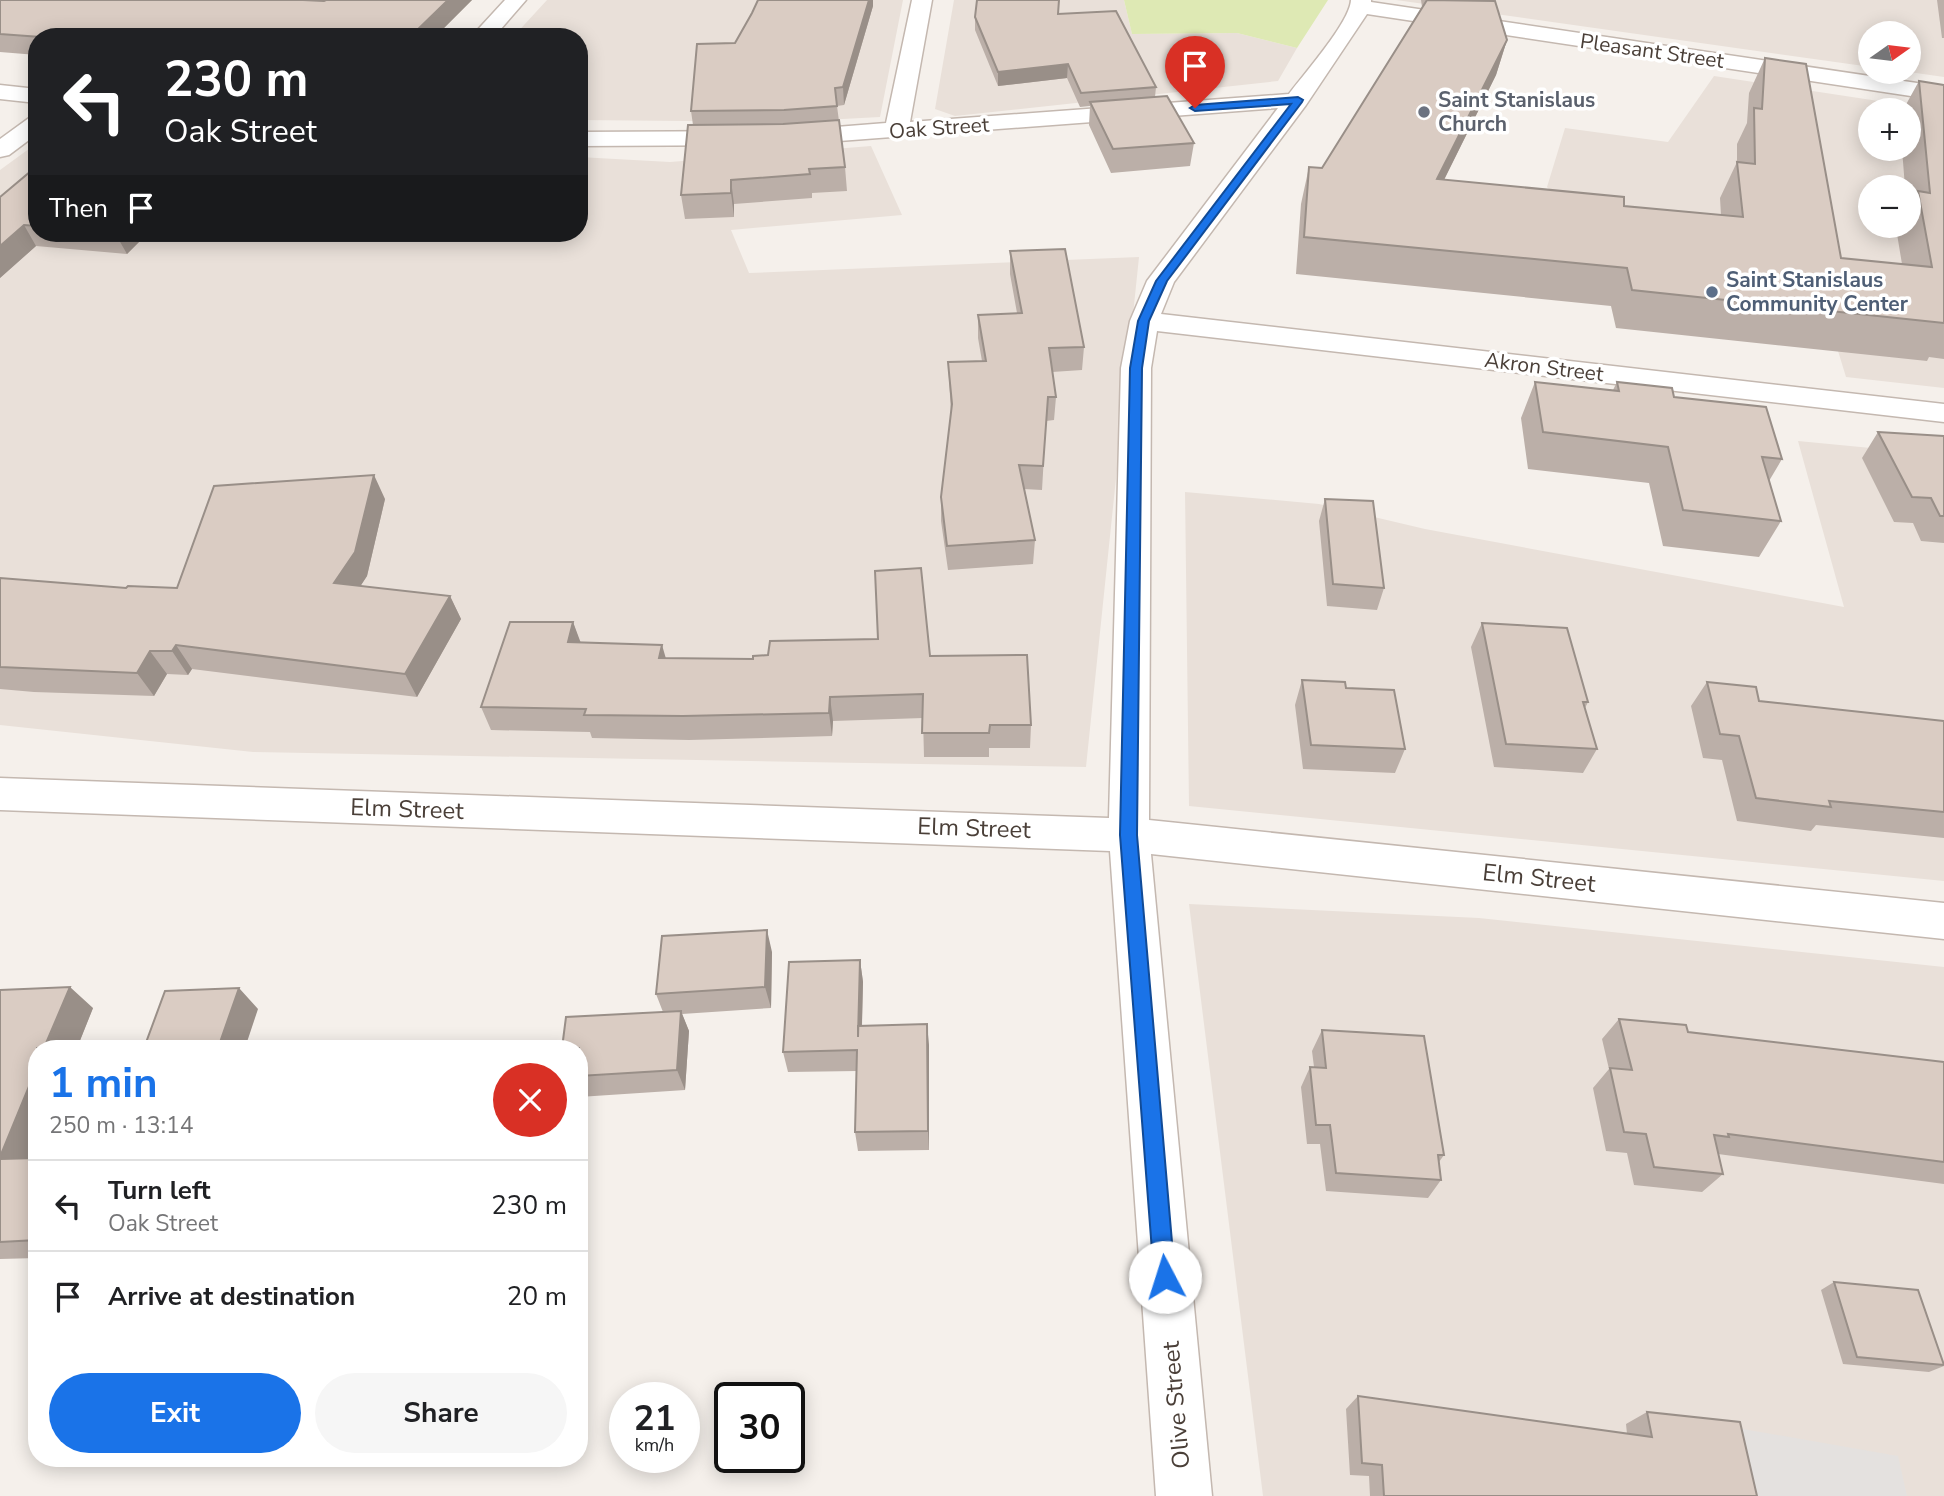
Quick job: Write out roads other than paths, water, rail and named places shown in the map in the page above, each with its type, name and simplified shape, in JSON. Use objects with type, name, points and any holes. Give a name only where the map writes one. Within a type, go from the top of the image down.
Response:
[{"type":"street","points":[[490,28],[516,0]]},
{"type":"street","points":[[896,131],[922,0]]},
{"type":"street","name":"Pleasant Street","points":[[1361,4],[1944,94]]},
{"type":"street","name":"Olive Street","points":[[1184,1496],[1129,835],[1136,368],[1144,321],[1161,281],[1345,35],[1361,4]]},
{"type":"street","points":[[0,92],[28,95]]},
{"type":"street","name":"Oak Street","points":[[588,139],[689,140],[896,131],[1298,100]]},
{"type":"street","points":[[0,150],[28,130]]},
{"type":"street","name":"Akron Street","points":[[1144,321],[1944,413]]},
{"type":"street","name":"Elm Street","points":[[0,794],[1129,835],[1944,921]]},
{"type":"place","name":"Saint Stanislaus Church","points":[[1424,112]]},
{"type":"place","name":"Saint Stanislaus Community Center","points":[[1712,292]]}]
